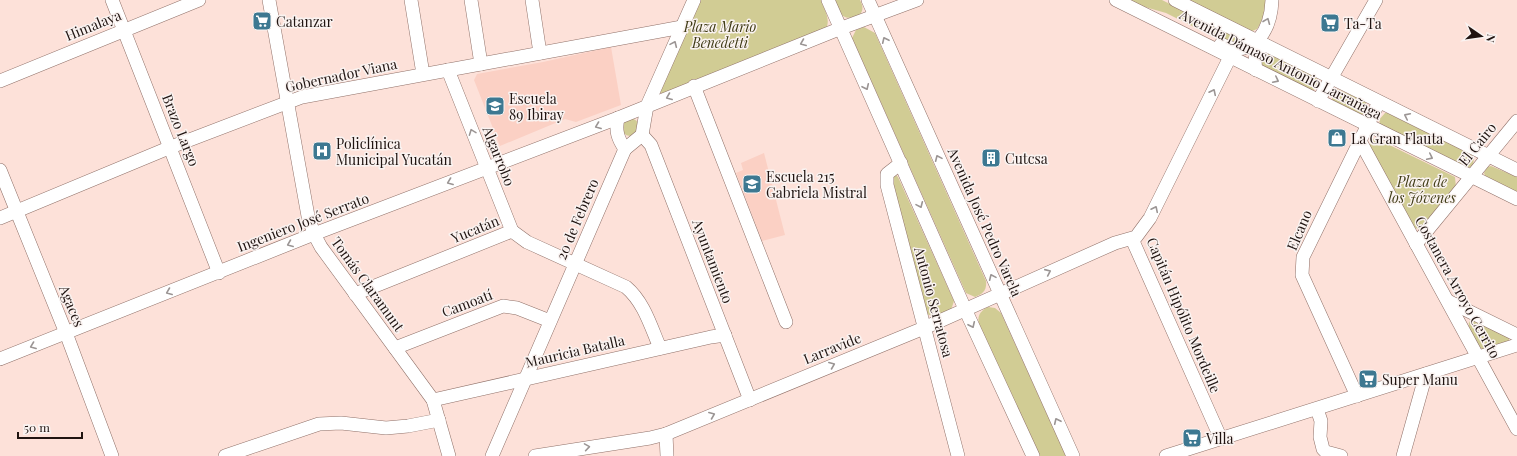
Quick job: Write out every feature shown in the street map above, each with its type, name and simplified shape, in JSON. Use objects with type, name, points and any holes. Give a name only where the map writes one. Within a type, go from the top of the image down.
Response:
[{"type":"street","name":"Brazo Largo","points":[[112,0],[219,272]]},
{"type":"street","name":"Himalaya","points":[[0,80],[198,0]]},
{"type":"street","name":"Tomás Claramunt","points":[[269,0],[308,216],[314,234],[355,294],[433,400],[449,456]]},
{"type":"street","points":[[411,0],[423,74]]},
{"type":"street","points":[[472,0],[481,64]]},
{"type":"street","points":[[532,0],[540,53]]},
{"type":"street","points":[[642,135],[647,106],[694,0]]},
{"type":"street","points":[[828,0],[839,29],[901,163],[965,310],[1033,456]]},
{"type":"street","name":"Avenida José Pedro Varela","points":[[868,0],[1073,456]]},
{"type":"street","name":"Ingeniero José Serrato","points":[[0,359],[314,234],[618,118],[694,86],[917,0]]},
{"type":"street","name":"Avenida Dámaso Antonio Larrañaga","points":[[1116,0],[1517,199]]},
{"type":"street","name":"Avenida Dámaso Antonio Larrañaga","points":[[1175,0],[1517,170]]},
{"type":"street","points":[[1256,70],[1255,58],[1262,43],[1272,0]]},
{"type":"street","points":[[1318,101],[1376,0]]},
{"type":"street","points":[[1159,21],[1172,20],[1235,50],[1249,48],[1262,43]]},
{"type":"street","name":"Gobernador Viana","points":[[0,218],[171,147],[302,97],[682,27]]},
{"type":"street","name":"Capitán Hipólito Mordeille","points":[[1221,439],[1132,239],[1140,233],[1150,218],[1230,57]]},
{"type":"street","name":"Algarrobo","points":[[448,70],[512,231]]},
{"type":"street","points":[[694,86],[786,322]]},
{"type":"street","name":"Elcano","points":[[1358,396],[1302,275],[1303,257],[1306,247],[1366,125],[1379,102]]},
{"type":"street","points":[[618,118],[617,132],[619,140],[625,149]]},
{"type":"street","name":"El Cairo","points":[[1416,244],[1517,120]]},
{"type":"street","name":"20 de Febrero","points":[[492,456],[625,149],[642,135]]},
{"type":"street","name":"Ayuntamiento","points":[[642,135],[651,145],[750,400]]},
{"type":"street","name":"Costanera Arroyo Cerrito","points":[[1359,139],[1517,429]]},
{"type":"street","name":"Antonio Serratosa","points":[[901,163],[887,174],[887,185],[958,456]]},
{"type":"street","name":"Agaces","points":[[0,170],[66,333],[112,456]]},
{"type":"street","name":"Yucatán","points":[[355,294],[512,231],[527,242],[626,287],[634,293],[640,302],[660,348]]},
{"type":"street","name":"Larravide","points":[[534,456],[650,438],[666,434],[924,328],[1115,243],[1132,239]]},
{"type":"street","points":[[1448,301],[1517,335]]},
{"type":"street","name":"Camoatí","points":[[395,348],[504,306],[518,308],[550,321]]},
{"type":"street","name":"Mauricia Batalla","points":[[433,400],[660,348],[725,335]]},
{"type":"street","points":[[1166,456],[1517,345]]},
{"type":"street","points":[[1403,456],[1426,374]]},
{"type":"street","points":[[1317,409],[1321,421],[1320,437],[1323,449],[1326,452],[1342,456]]},
{"type":"street","points":[[224,456],[319,424],[341,424],[386,428],[408,426],[439,420]]},
{"type":"street","points":[[666,434],[667,456]]},
{"type":"shaded area","points":[[611,47],[621,105],[576,122],[565,119],[500,146],[474,80],[477,74],[543,62]]},
{"type":"shaded area","points":[[764,153],[785,235],[762,241],[736,173],[743,170],[741,163]]},
{"type":"green space","name":"Plaza Mario Benedetti","points":[[697,0],[821,0],[828,22],[826,29],[663,94],[658,91]]},
{"type":"green space","points":[[835,0],[860,0],[862,12],[859,16],[848,18],[842,16]]},
{"type":"green space","points":[[1128,0],[1162,0],[1241,40],[1240,43],[1226,43],[1166,13],[1138,5]]},
{"type":"green space","points":[[1187,0],[1267,0],[1264,15],[1259,26],[1257,29],[1250,32]]},
{"type":"green space","points":[[864,27],[875,33],[986,281],[984,291],[975,297],[966,293],[852,38],[856,30]]},
{"type":"green space","points":[[1266,52],[1314,76],[1318,80],[1316,88],[1312,91],[1261,66],[1259,59],[1263,53]]},
{"type":"green space","points":[[1337,89],[1365,101],[1367,106],[1365,113],[1361,115],[1332,100],[1332,93]]},
{"type":"green space","points":[[1385,113],[1390,113],[1470,154],[1474,157],[1473,166],[1466,168],[1380,124],[1379,120]]},
{"type":"green space","points":[[630,118],[636,121],[639,127],[636,133],[630,136],[624,133],[621,127],[624,121]]},
{"type":"green space","name":"Plaza de los Jóvenes","points":[[1375,138],[1455,177],[1456,188],[1420,230],[1413,227],[1369,147],[1372,140]]},
{"type":"green space","points":[[1491,166],[1517,177],[1517,194],[1486,178],[1484,173],[1487,167]]},
{"type":"green space","points":[[895,174],[898,177],[954,301],[951,310],[934,317],[927,314],[891,180]]},
{"type":"green space","points":[[988,307],[995,308],[1001,313],[1066,456],[1040,456],[979,324],[978,319],[980,314]]},
{"type":"green space","points":[[1473,319],[1509,336],[1509,341],[1484,351],[1476,342],[1471,333],[1469,322]]},
{"type":"place","name":"Catanzar","points":[[262,21]]},
{"type":"place","name":"Ta-Ta","points":[[1330,23]]},
{"type":"place","name":"Escuela 89 Ibiray","points":[[495,106]]},
{"type":"place","name":"La Gran Flauta","points":[[1337,138]]},
{"type":"place","name":"Policlínica Municipal Yucatán","points":[[322,151]]},
{"type":"place","name":"Cutcsa","points":[[991,158]]},
{"type":"place","name":"Escuela 215 Gabriela Mistral","points":[[752,184]]},
{"type":"place","name":"Super Manu","points":[[1368,379]]},
{"type":"place","name":"Villa","points":[[1192,438]]}]
